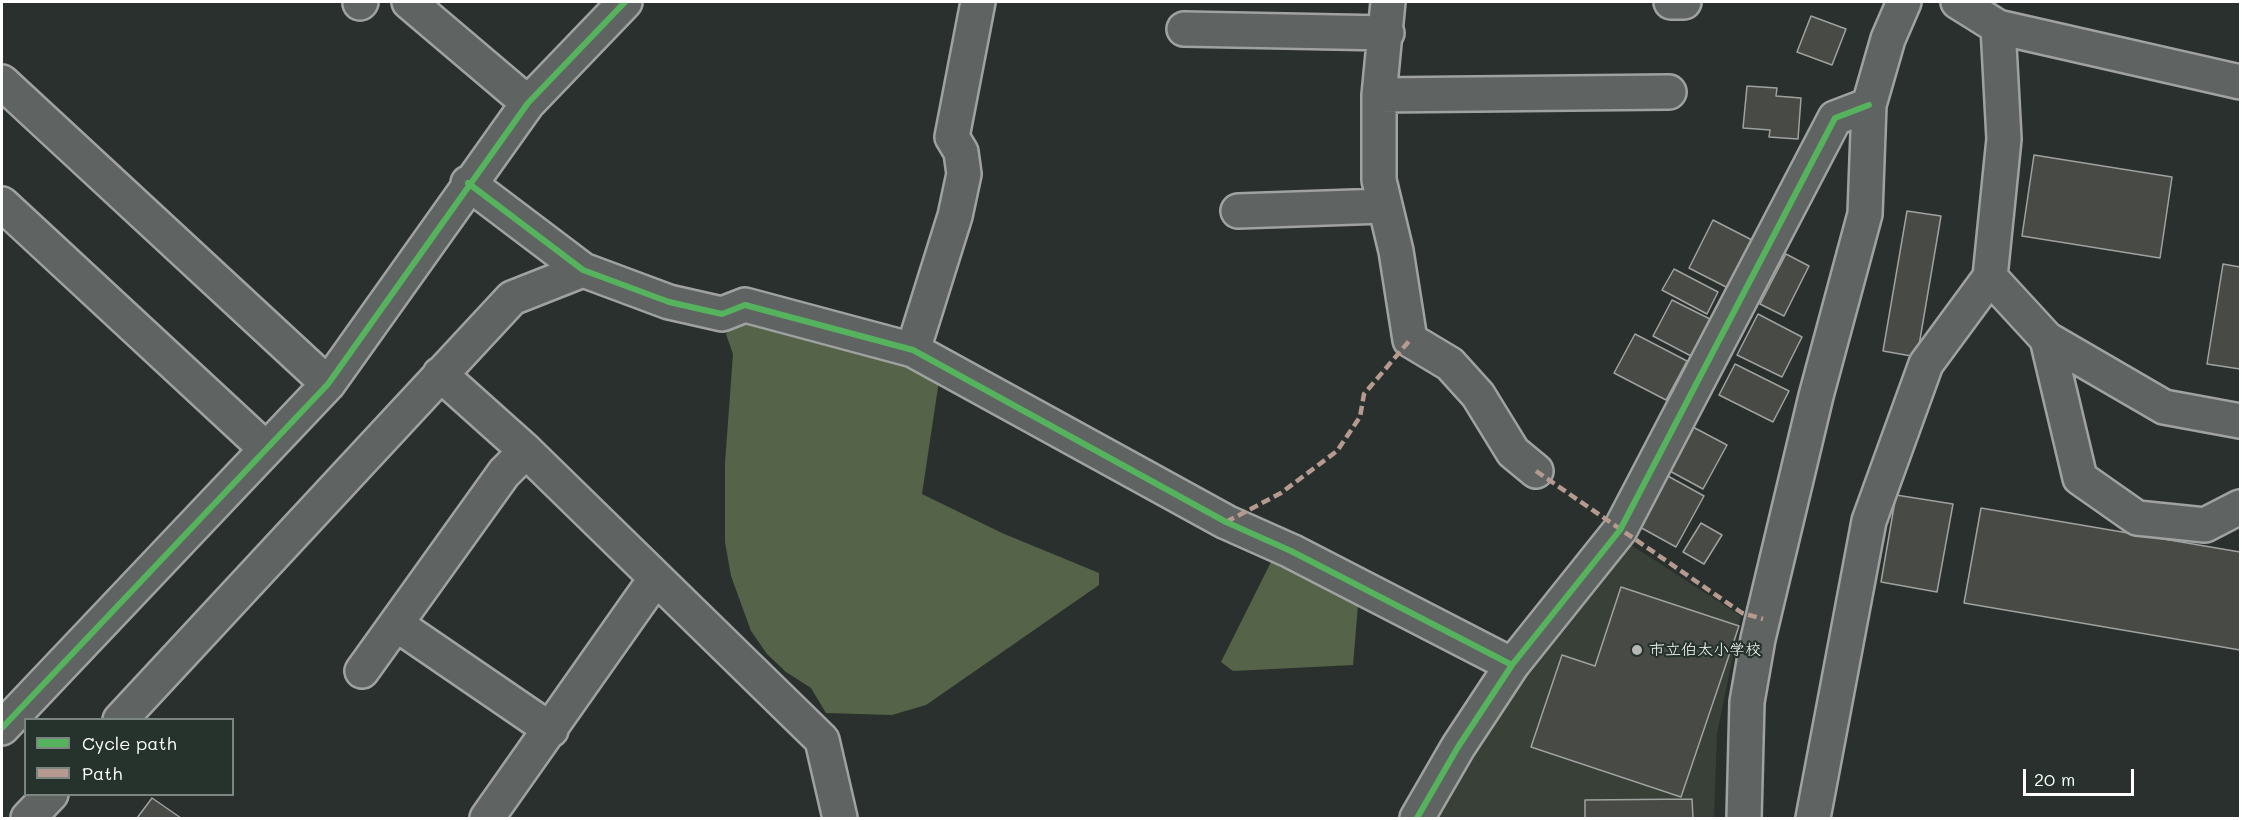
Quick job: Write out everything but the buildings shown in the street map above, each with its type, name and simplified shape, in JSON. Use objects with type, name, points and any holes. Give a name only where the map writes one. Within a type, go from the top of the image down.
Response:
[{"type":"street","points":[[410,2],[528,103]]},
{"type":"street","points":[[2,729],[265,448],[328,384],[468,183],[528,103],[624,2]]},
{"type":"street","points":[[913,350],[955,216],[964,174],[961,152],[952,137],[978,2]]},
{"type":"street","points":[[1671,2],[1684,2]]},
{"type":"street","points":[[1744,819],[1749,691],[1758,639],[1811,418],[1865,214],[1869,105],[1888,39],[1904,2]]},
{"type":"street","points":[[1958,2],[1998,27],[2238,76]]},
{"type":"street","points":[[1184,29],[1387,17],[1379,95],[1379,180],[1396,251],[1410,340],[1450,364],[1478,395],[1513,452],[1536,471]]},
{"type":"street","points":[[1814,819],[1869,521],[1926,364],[1990,277],[2004,139],[1998,27]]},
{"type":"street","points":[[2,82],[328,384]]},
{"type":"street","points":[[1379,95],[1669,92]]},
{"type":"street","points":[[1417,819],[1458,747],[1512,665],[1620,530],[1835,118],[1869,105]]},
{"type":"street","points":[[468,183],[583,270],[669,302],[722,314],[745,305],[913,350],[1226,522],[1291,551],[1512,665]]},
{"type":"street","points":[[2,204],[265,448]]},
{"type":"street","points":[[1239,211],[1384,206]]},
{"type":"street","points":[[122,718],[512,298],[583,270]]},
{"type":"street","points":[[1990,277],[2047,339],[2164,407],[2241,421]]},
{"type":"street","points":[[2047,339],[2080,478],[2137,518],[2205,525],[2241,507]]},
{"type":"street","points":[[440,374],[526,451],[822,740],[840,819]]},
{"type":"street","points":[[362,671],[504,473],[526,451]]},
{"type":"street","points":[[487,819],[656,578]]},
{"type":"street","points":[[396,624],[550,730]]},
{"type":"street","points":[[28,819],[50,796]]},
{"type":"shaded area","name":"市立伯太小学校","points":[[1625,541],[1741,616],[1717,734],[1714,818],[1437,818],[1513,685]]},
{"type":"green space","points":[[741,318],[940,374],[922,494],[1002,533],[1099,573],[1099,585],[926,705],[892,715],[826,713],[811,688],[786,672],[767,654],[751,631],[731,576],[725,542],[725,463],[733,354],[726,334]]},
{"type":"green space","points":[[1284,556],[1359,593],[1353,665],[1233,671],[1221,662],[1271,562]]},
{"type":"marked path","points":[[1226,522],[1281,493],[1337,451],[1360,417],[1364,394],[1410,340]]},
{"type":"marked path","points":[[1536,471],[1742,613],[1763,619]]},
{"type":"cycle path","points":[[2,728],[328,384],[528,103],[625,2]]},
{"type":"cycle path","points":[[1417,818],[1458,747],[1512,665],[1620,530],[1835,118],[1869,105]]},
{"type":"cycle path","points":[[468,183],[583,270],[669,302],[722,314],[745,305],[913,350],[1226,522],[1291,551],[1512,665]]},
{"type":"place","name":"市立伯太小学校","points":[[1637,650]]}]
